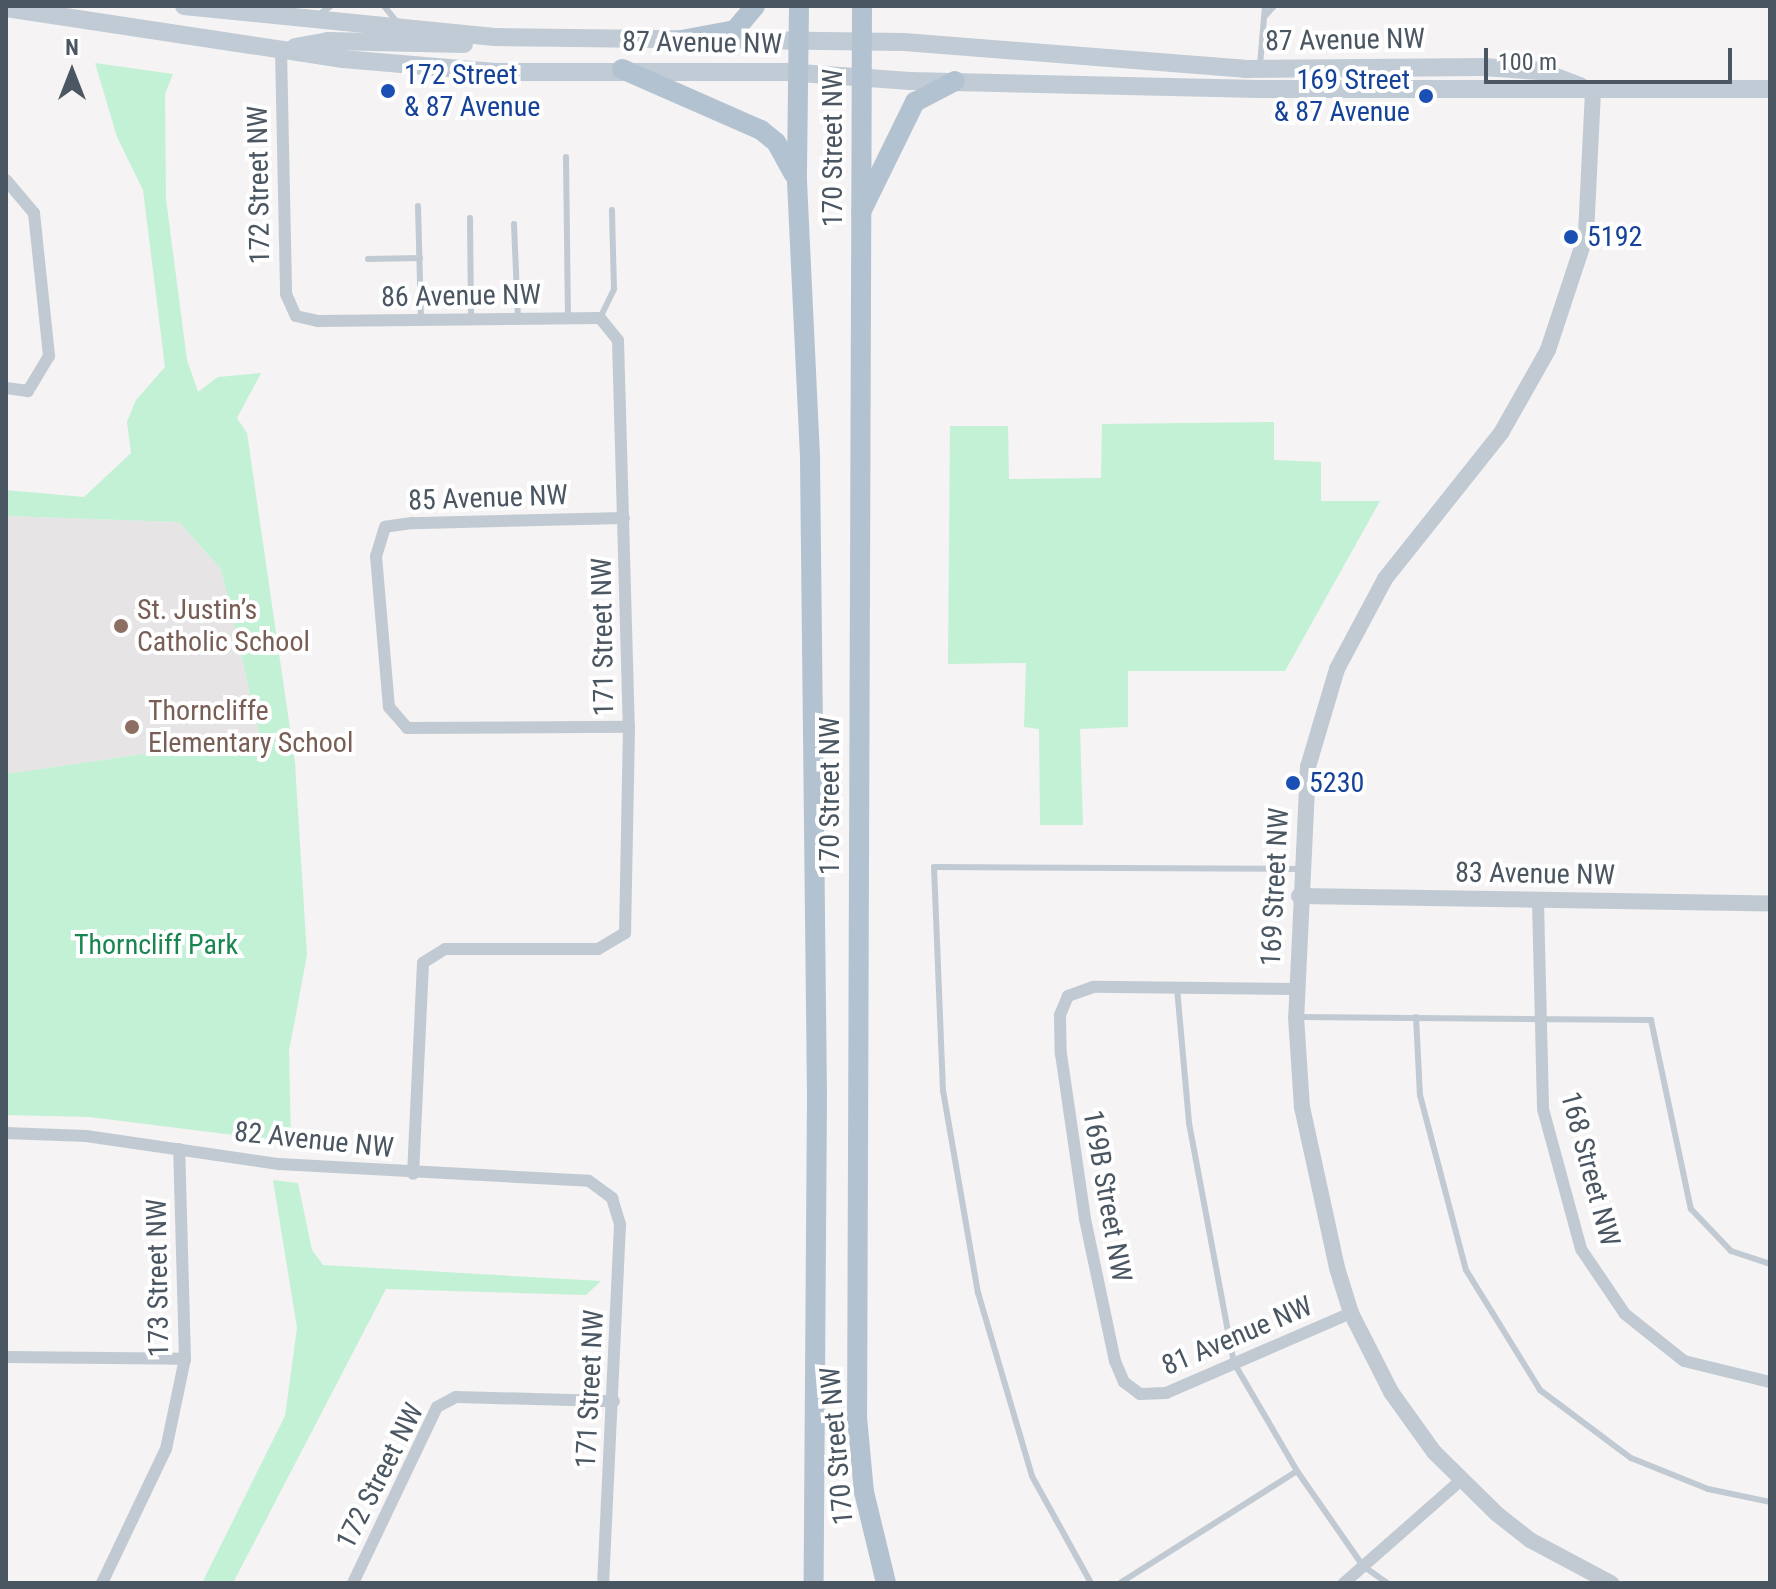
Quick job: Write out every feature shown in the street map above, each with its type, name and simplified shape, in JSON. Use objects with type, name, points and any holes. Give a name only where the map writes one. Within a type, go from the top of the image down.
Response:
[{"type":"main road","name":"87 Avenue NW","points":[[184,6],[307,22],[494,37],[862,42],[1049,50],[1260,69],[1483,67],[1540,71],[1593,91]]},
{"type":"main road","points":[[676,41],[735,30],[755,6]]},
{"type":"main road","name":"170 Street NW","points":[[799,6],[797,181],[810,493],[814,1583]]},
{"type":"main road","name":"170 Street NW","points":[[862,6],[857,1417],[864,1492],[886,1583]]},
{"type":"main road","name":"87 Avenue NW","points":[[10,8],[281,50],[495,72],[622,69],[798,73],[862,79],[1259,89],[1770,89]]},
{"type":"main road","points":[[281,50],[328,41],[458,46],[494,37]]},
{"type":"main road","points":[[622,69],[761,130],[789,159],[797,181]]},
{"type":"main road","points":[[861,212],[915,102],[955,81]]},
{"type":"street","name":"172 Street NW","points":[[281,50],[286,294],[296,316]]},
{"type":"street","name":"169 Street NW","points":[[1593,91],[1586,235],[1548,350],[1501,433],[1385,579],[1337,669],[1308,767],[1300,869],[1296,1017],[1310,1156],[1351,1313],[1391,1392],[1460,1481],[1530,1540],[1611,1583]]},
{"type":"street","points":[[6,180],[34,213],[49,356],[28,391],[6,388]]},
{"type":"street","name":"86 Avenue NW","points":[[296,316],[318,321],[600,318]]},
{"type":"street","name":"171 Street NW","points":[[413,1174],[423,963],[445,949],[598,949],[625,933],[629,727],[618,340],[600,318]]},
{"type":"street","name":"85 Avenue NW","points":[[624,518],[412,523],[385,527],[376,556],[389,707],[407,728],[629,727]]},
{"type":"street","name":"83 Avenue NW","points":[[1299,896],[1538,902],[1770,903]]},
{"type":"street","name":"168 Street NW","points":[[1538,902],[1543,1109],[1581,1249],[1625,1314],[1684,1361],[1770,1382]]},
{"type":"street","name":"169B Street NW","points":[[1140,1394],[1124,1382],[1115,1361],[1085,1219],[1061,1054],[1060,1015],[1068,996],[1093,987],[1177,988]]},
{"type":"street","points":[[1177,988],[1296,989]]},
{"type":"street","name":"82 Avenue NW","points":[[6,1133],[86,1136],[413,1174],[589,1181],[612,1198]]},
{"type":"street","name":"173 Street NW","points":[[102,1583],[166,1449],[185,1359],[179,1149]]},
{"type":"street","name":"171 Street NW","points":[[603,1583],[620,1225],[612,1198]]},
{"type":"street","name":"81 Avenue NW","points":[[1140,1394],[1159,1395],[1351,1313]]},
{"type":"street","points":[[6,1357],[185,1359]]},
{"type":"street","name":"172 Street NW","points":[[353,1583],[437,1407],[456,1397],[614,1401]]},
{"type":"street","points":[[1344,1583],[1460,1481]]},
{"type":"lane","points":[[307,22],[331,6]]},
{"type":"lane","points":[[384,6],[405,31]]},
{"type":"lane","points":[[1259,89],[1265,6]]},
{"type":"lane","points":[[1266,15],[1274,6]]},
{"type":"lane","points":[[566,157],[568,319]]},
{"type":"lane","points":[[418,206],[421,320]]},
{"type":"lane","points":[[600,318],[614,289],[612,210]]},
{"type":"lane","points":[[470,218],[471,319]]},
{"type":"lane","points":[[514,224],[518,319]]},
{"type":"lane","points":[[368,259],[420,258]]},
{"type":"lane","points":[[1091,1583],[1032,1476],[978,1293],[943,1091],[934,867],[1300,869]]},
{"type":"lane","points":[[1177,988],[1189,1123],[1234,1363],[1297,1471],[1363,1566],[1387,1583]]},
{"type":"lane","points":[[1296,1017],[1651,1020],[1691,1209],[1731,1251],[1770,1264]]},
{"type":"lane","points":[[1416,1017],[1420,1095],[1466,1270],[1540,1390],[1631,1458],[1708,1489],[1770,1502]]},
{"type":"lane","points":[[1120,1583],[1297,1471]]},
{"type":"shaded area","name":"St. Justin’s Catholic School","points":[[6,516],[179,522],[221,569],[260,737],[6,774]]},
{"type":"green space","name":"Thorncliff Park","points":[[95,63],[173,74],[165,94],[166,199],[187,360],[198,392],[218,377],[261,373],[237,418],[247,433],[295,763],[307,955],[289,1051],[291,1142],[90,1117],[6,1115],[6,774],[260,737],[221,569],[179,522],[6,516],[6,490],[84,497],[131,453],[127,422],[136,400],[165,367],[143,190],[117,137]]},
{"type":"green space","points":[[1274,422],[1274,460],[1321,462],[1321,501],[1380,501],[1285,671],[1128,671],[1128,727],[1080,729],[1083,825],[1040,825],[1039,729],[1024,727],[1026,663],[948,664],[950,426],[1008,426],[1009,479],[1101,478],[1102,424]]},
{"type":"green space","points":[[273,1180],[298,1183],[312,1250],[323,1265],[601,1281],[586,1295],[386,1289],[233,1583],[202,1583],[285,1416],[297,1328]]},
{"type":"place","name":"172 Street & 87 Avenue","points":[[388,91]]},
{"type":"place","name":"169 Street & 87 Avenue","points":[[1426,96]]},
{"type":"place","name":"5192","points":[[1571,237]]},
{"type":"place","name":"St. Justin’s Catholic School","points":[[121,626]]},
{"type":"place","name":"Thorncliffe Elementary School","points":[[132,727]]},
{"type":"place","name":"5230","points":[[1293,783]]}]
